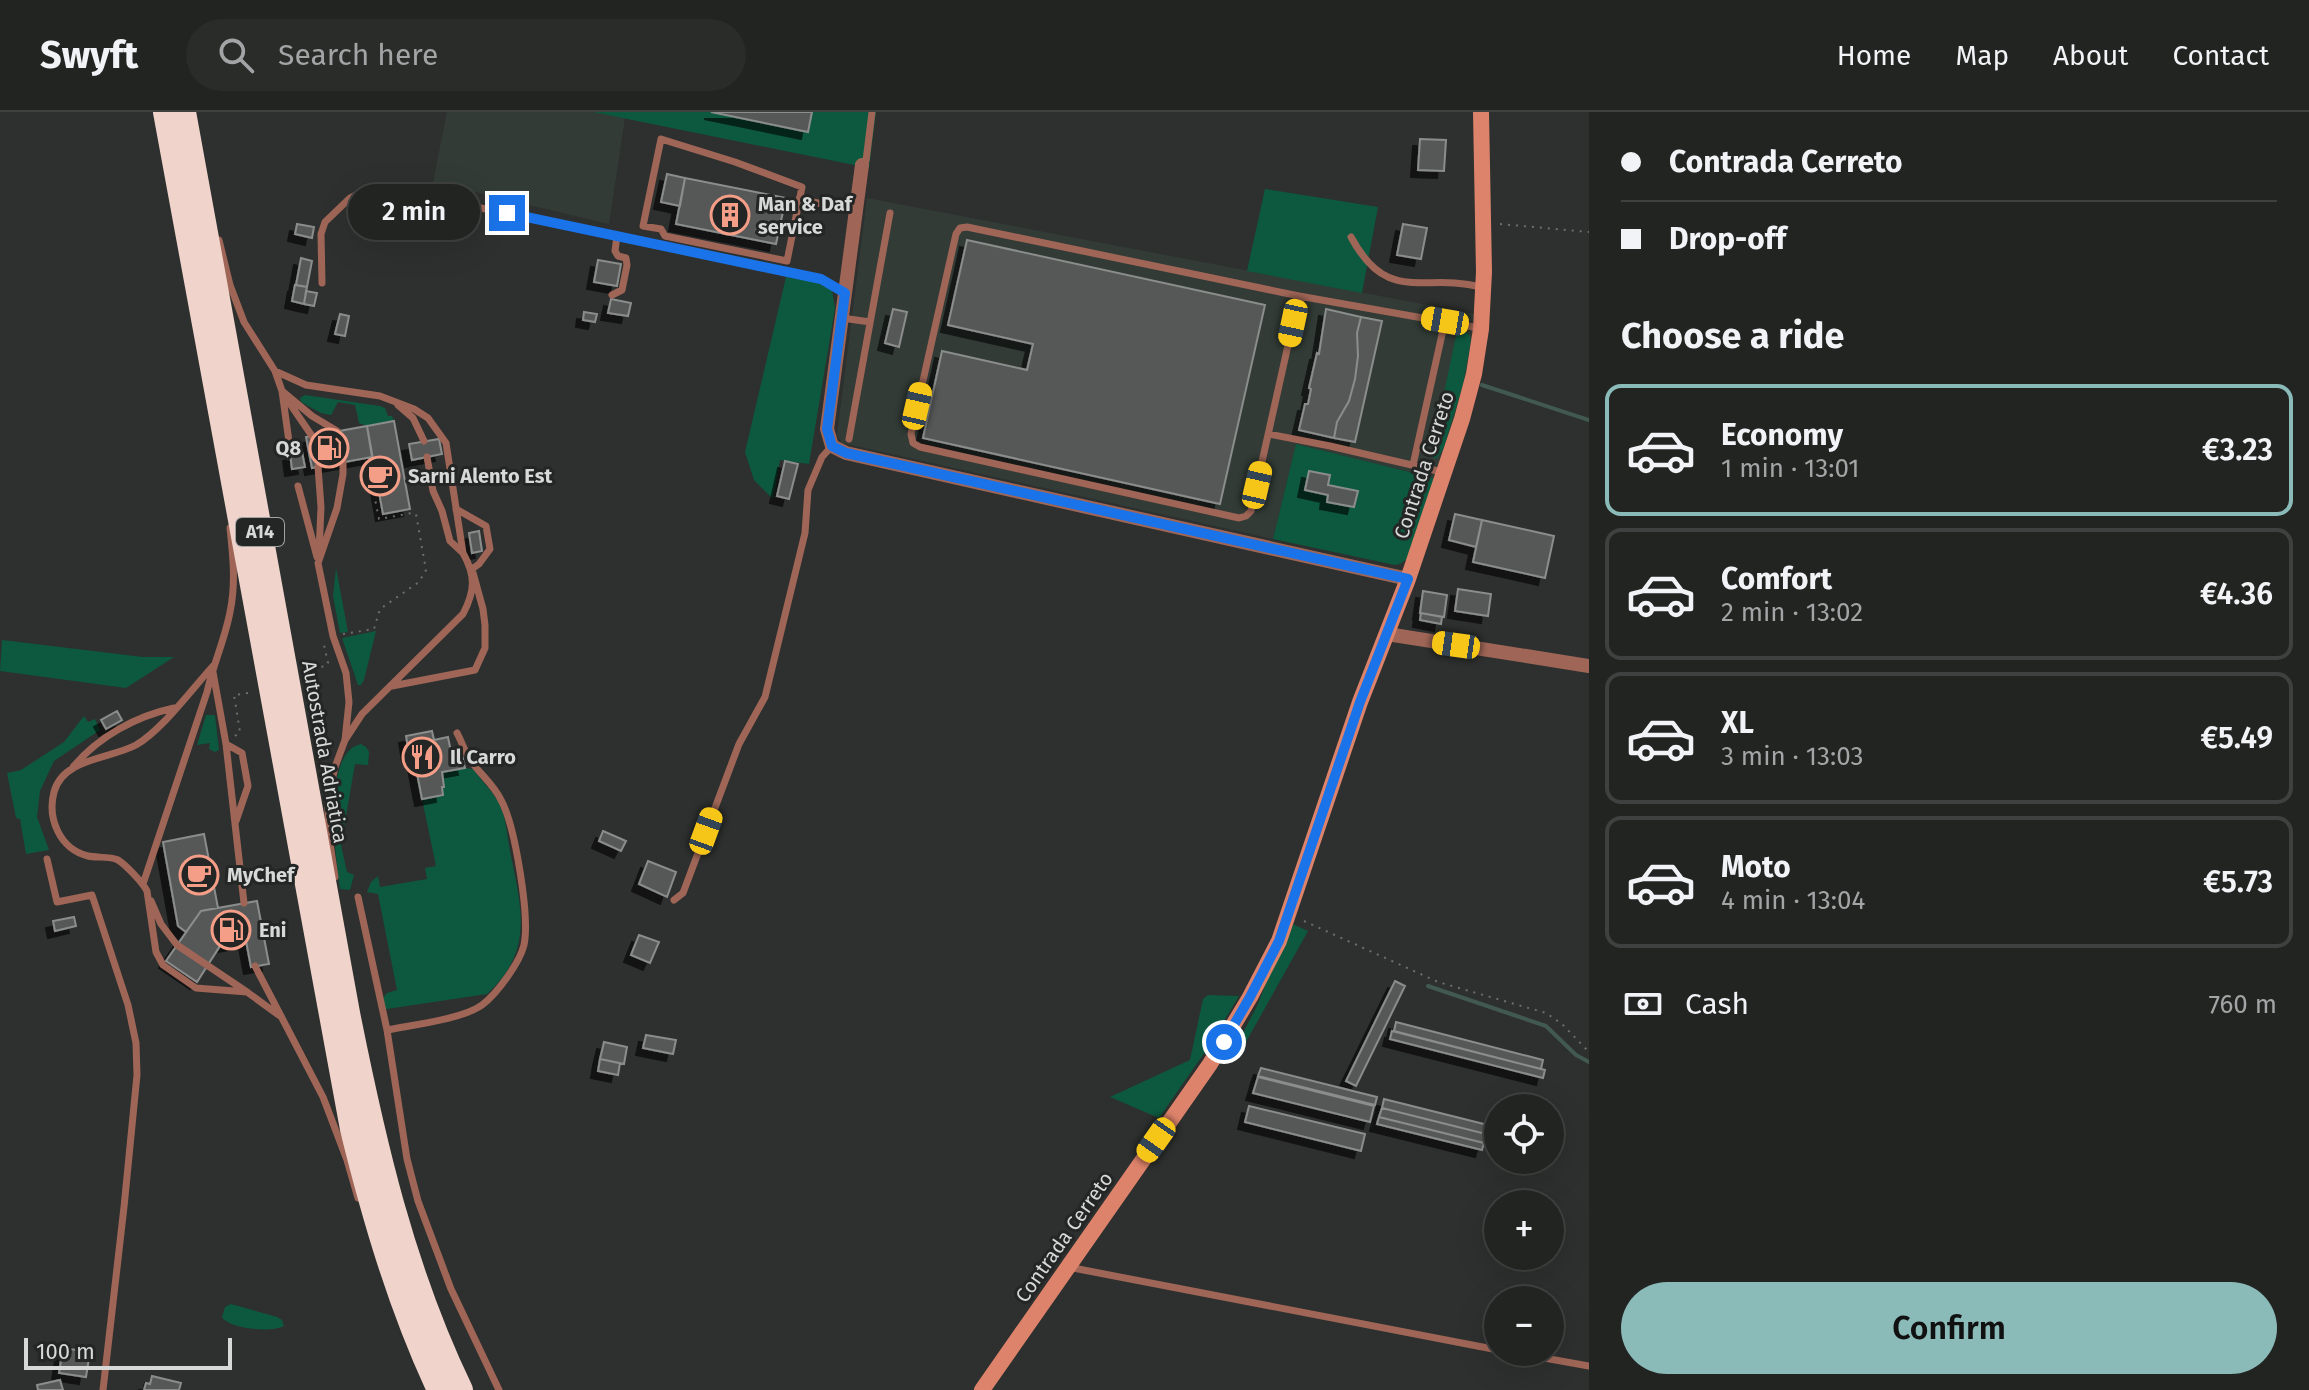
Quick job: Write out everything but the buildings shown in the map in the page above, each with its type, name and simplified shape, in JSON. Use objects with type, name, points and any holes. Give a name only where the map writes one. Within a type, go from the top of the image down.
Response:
[{"type":"highway","name":"A14","points":[[165,112],[213,408],[344,1090],[396,1300],[439,1390]]},
{"type":"highway","name":"Autostrada Adriatica","points":[[184,112],[341,943],[367,1107],[392,1209],[426,1308],[461,1390]]},
{"type":"main road","name":"Contrada Cerreto","points":[[982,1390],[1210,1064],[1279,941],[1360,702],[1408,579],[1474,374],[1483,287],[1481,112]]},
{"type":"street","points":[[862,165],[827,429],[832,446],[846,453],[1408,579]]},
{"type":"street","points":[[1387,634],[1589,666]]},
{"type":"lane","points":[[862,165],[866,161],[872,112]]},
{"type":"lane","points":[[661,139],[802,187],[799,199],[787,261],[665,236],[661,229],[643,226],[661,139]]},
{"type":"lane","points":[[322,283],[321,234],[325,222],[350,198],[363,191],[385,190],[821,279],[845,293]]},
{"type":"lane","points":[[799,199],[856,211]]},
{"type":"lane","points":[[849,439],[890,213]]},
{"type":"lane","points":[[1299,296],[1251,511],[1246,516],[1239,518],[913,443],[911,434],[956,234],[960,228],[1481,329]]},
{"type":"lane","points":[[218,234],[230,285],[244,322],[275,371],[282,391],[290,449]]},
{"type":"lane","points":[[612,295],[622,290],[627,265],[626,258],[618,256],[615,251],[617,236]]},
{"type":"lane","points":[[1351,237],[1379,271],[1401,283],[1458,281],[1483,287]]},
{"type":"lane","points":[[842,318],[870,322]]},
{"type":"lane","points":[[1413,465],[1445,321]]},
{"type":"lane","points":[[275,371],[306,385],[380,396],[428,418],[446,443],[463,553]]},
{"type":"lane","points":[[282,391],[312,416],[337,431]]},
{"type":"lane","points":[[282,391],[312,436]]},
{"type":"lane","points":[[396,403],[413,418],[424,441]]},
{"type":"lane","points":[[1269,434],[1444,473]]},
{"type":"lane","points":[[674,900],[683,893],[739,744],[765,697],[805,533],[808,490],[822,457],[832,446]]},
{"type":"lane","points":[[390,686],[475,670],[485,648],[483,609],[472,569],[463,553],[450,541],[433,491],[427,457]]},
{"type":"lane","points":[[318,563],[337,508],[343,462]]},
{"type":"lane","points":[[318,467],[321,507],[318,563]]},
{"type":"lane","points":[[298,486],[333,636],[346,673],[349,702],[345,740],[331,783],[327,814],[337,888]]},
{"type":"lane","points":[[456,509],[486,526],[490,549],[472,569]]},
{"type":"lane","points":[[227,514],[233,563],[230,615],[145,888],[156,952],[163,965],[196,988],[247,992]]},
{"type":"lane","points":[[345,740],[362,714],[463,614],[471,598],[472,569]]},
{"type":"lane","points":[[70,770],[135,745],[176,708],[213,666]]},
{"type":"lane","points":[[213,666],[226,744],[244,903]]},
{"type":"lane","points":[[176,708],[151,713],[89,748],[59,782],[54,794],[53,814],[58,834],[83,855],[117,860],[145,888],[161,924],[177,945],[280,1016]]},
{"type":"lane","points":[[387,1030],[466,1013],[481,1006],[495,992],[524,947],[523,898],[508,816],[496,792],[469,759],[457,733]]},
{"type":"lane","points":[[226,744],[242,753],[248,786],[235,823]]},
{"type":"lane","points":[[47,859],[57,902],[92,895],[128,1005],[136,1043],[137,1075],[129,1163],[103,1390]]},
{"type":"lane","points":[[358,897],[387,1030],[407,1159],[418,1201],[451,1289],[499,1390]]},
{"type":"lane","points":[[255,966],[323,1097],[361,1209]]},
{"type":"lane","points":[[1067,1267],[1484,1347]]},
{"type":"lane","points":[[1564,1362],[1589,1366]]},
{"type":"path","points":[[1483,223],[1589,232]]},
{"type":"path","points":[[313,681],[310,669],[328,663],[325,637],[374,629],[380,609],[419,582],[426,570],[416,514],[379,519],[371,479],[376,477]]},
{"type":"path","points":[[226,744],[240,732],[234,695],[248,693]]},
{"type":"path","points":[[1288,914],[1438,982],[1546,1013],[1562,1024],[1589,1052]]},
{"type":"shaded area","points":[[447,112],[593,112],[625,118],[609,224],[433,182]]},
{"type":"shaded area","points":[[867,198],[1475,314],[1463,397],[1434,478],[1296,444],[1273,539],[842,443],[837,435]]},
{"type":"green space","points":[[593,112],[876,112],[869,168]]},
{"type":"green space","points":[[1265,189],[1378,207],[1362,293],[1247,271]]},
{"type":"green space","points":[[786,277],[815,282],[832,290],[835,308],[809,464],[780,460],[773,499],[754,480],[745,452]]},
{"type":"green space","points":[[1465,332],[1471,340],[1463,385],[1443,450],[1437,458],[1433,458],[1431,455],[1456,336]]},
{"type":"green space","points":[[305,395],[380,406],[394,421],[367,426],[359,423],[355,405],[338,402],[331,415],[321,413],[301,402],[300,398]]},
{"type":"green space","points":[[1296,444],[1434,478],[1407,559],[1395,565],[1273,539]]},
{"type":"green space","points":[[336,568],[348,632],[340,633],[333,596]]},
{"type":"green space","points":[[376,631],[364,680],[358,685],[342,638]]},
{"type":"green space","points":[[2,640],[143,657],[174,657],[126,688],[0,671]]},
{"type":"green space","points":[[206,715],[215,715],[219,750],[215,752],[209,749],[210,743],[197,745]]},
{"type":"green space","points":[[84,716],[88,722],[95,719],[100,730],[54,761],[40,791],[37,817],[49,850],[26,854],[7,773],[21,770],[64,742]]},
{"type":"green space","points":[[361,744],[369,752],[368,765],[355,764],[341,845],[347,872],[354,875],[350,890],[340,889],[334,832],[336,786],[340,766],[348,751]]},
{"type":"green space","points":[[473,769],[499,803],[503,814],[518,891],[521,927],[518,944],[502,978],[487,994],[387,1009],[384,1008],[383,998],[397,990],[378,894],[367,892],[378,876],[380,887],[427,879],[425,868],[436,866],[422,799],[443,795],[442,772]]},
{"type":"green space","points":[[1290,923],[1308,931],[1237,1058],[1231,1056],[1257,1006]]},
{"type":"green space","points":[[1208,995],[1239,996],[1159,1118],[1110,1097],[1190,1060],[1203,999]]},
{"type":"green space","points":[[231,1304],[277,1317],[284,1326],[261,1329],[233,1324],[222,1317],[225,1307]]},
{"type":"waterway","points":[[1482,385],[1589,420]]},
{"type":"waterway","points":[[1428,986],[1546,1026],[1576,1055],[1589,1062]]},
{"type":"place","name":"Man & Daf service","points":[[730,215]]},
{"type":"place","name":"Q8","points":[[329,448]]},
{"type":"place","name":"Sarni Alento Est","points":[[380,476]]},
{"type":"place","name":"Il Carro","points":[[422,757]]},
{"type":"place","name":"MyChef","points":[[199,875]]},
{"type":"place","name":"Eni","points":[[231,930]]},
{"type":"route","points":[[507,213],[821,279],[838,287],[845,293],[827,436],[832,446],[846,453],[1408,579],[1360,702],[1279,941],[1224,1042]]}]
